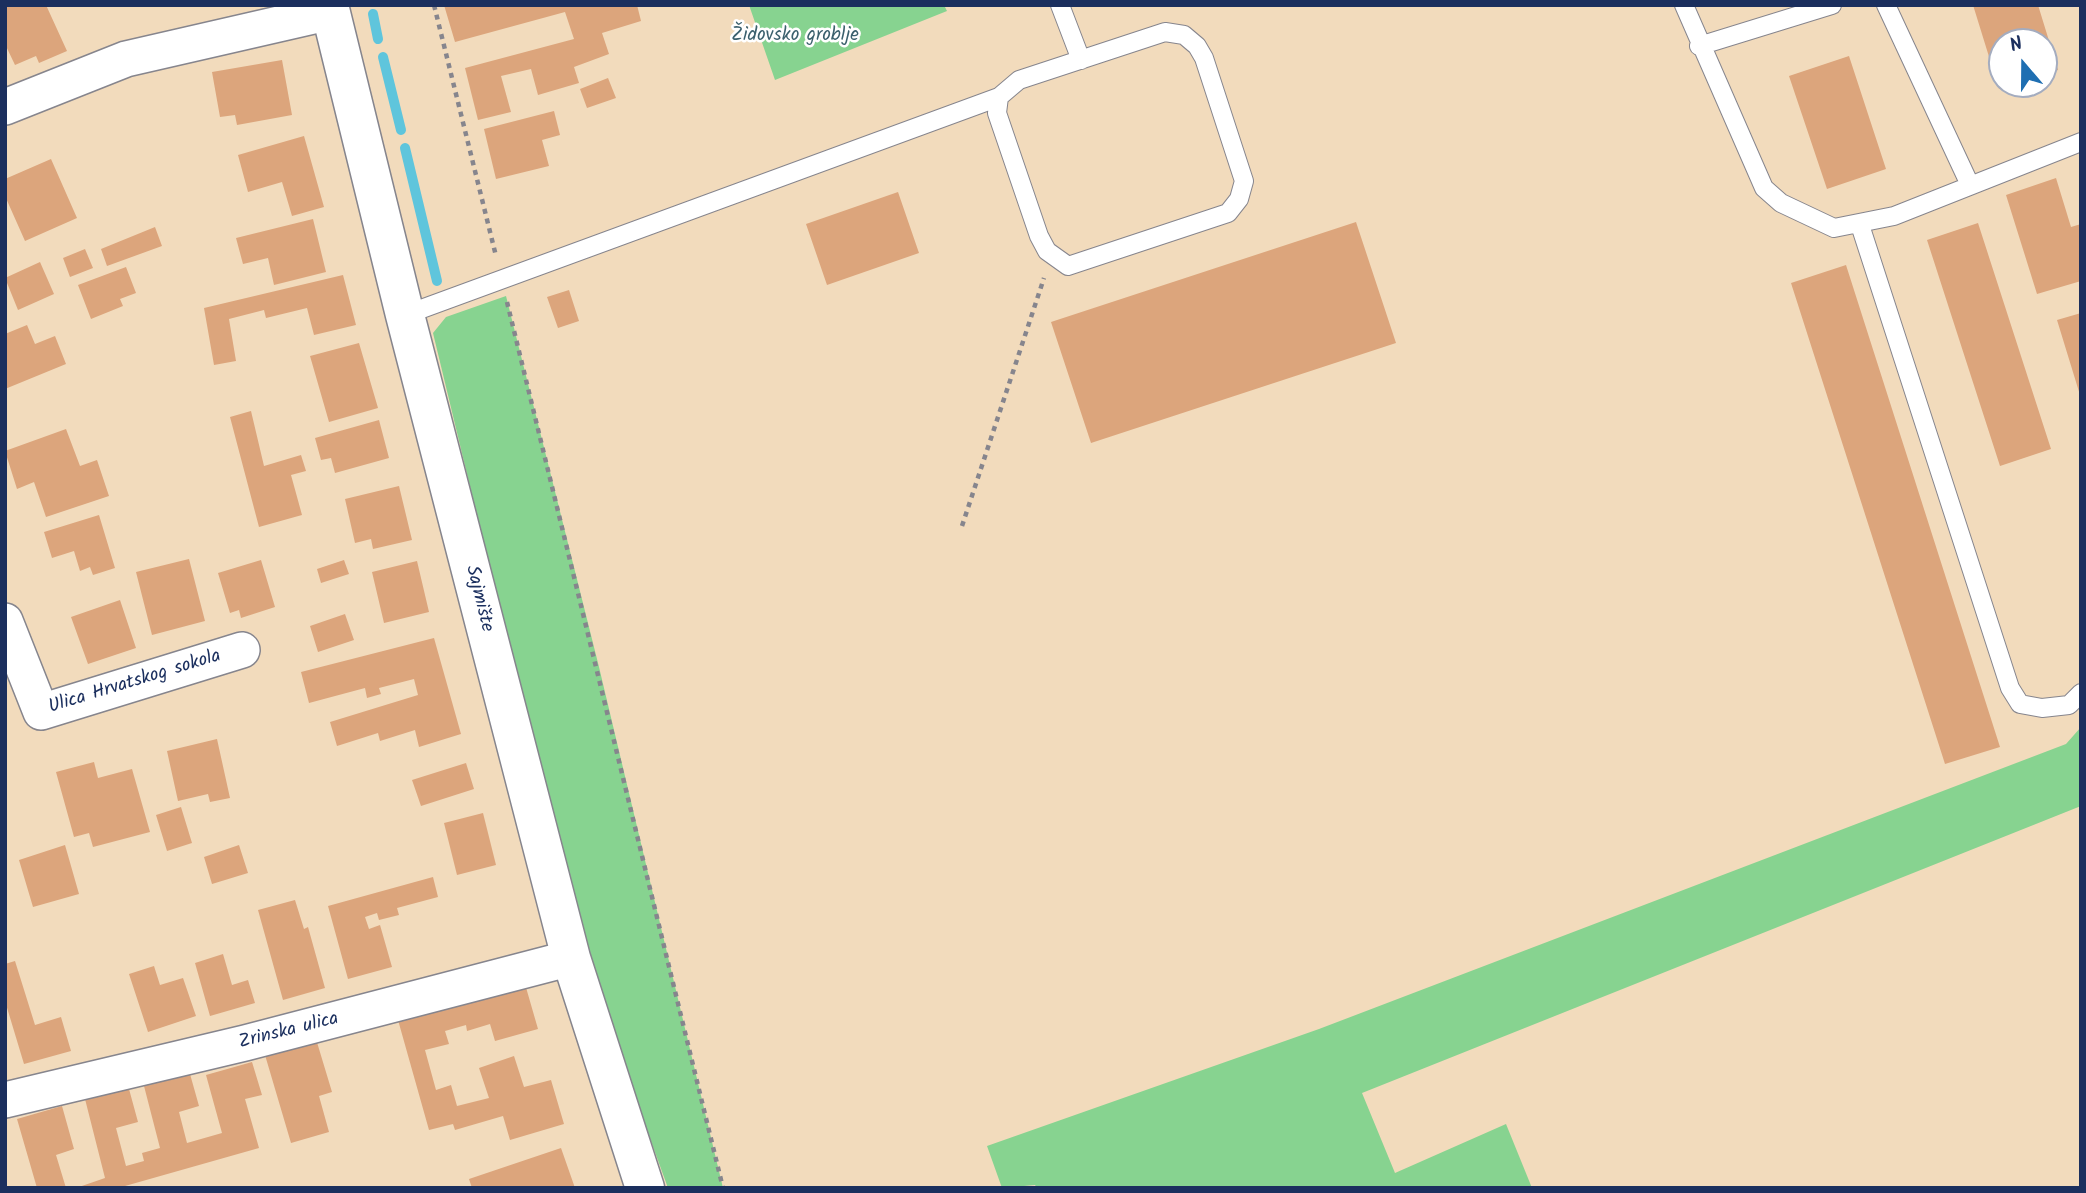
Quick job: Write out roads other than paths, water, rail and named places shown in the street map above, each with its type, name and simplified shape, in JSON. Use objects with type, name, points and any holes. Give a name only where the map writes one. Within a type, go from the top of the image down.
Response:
[{"type":"main road","name":"Sajmište","points":[[330,9],[405,315],[571,958],[645,1188]]},
{"type":"street","points":[[5,107],[126,58],[330,9]]},
{"type":"street","name":"Ulica Hrvatskog sokola","points":[[5,621],[41,712],[242,650]]},
{"type":"street","name":"Zrinska ulica","points":[[5,1100],[245,1043],[571,958]]},
{"type":"lane","points":[[1060,5],[1081,60]]},
{"type":"lane","points":[[1684,5],[1699,46],[1764,188],[1782,203],[1834,228],[1860,225],[1894,216],[2081,142]]},
{"type":"lane","points":[[1699,46],[1832,5]]},
{"type":"lane","points":[[1886,5],[1970,186]]},
{"type":"lane","points":[[405,315],[999,97],[1019,80],[1165,32],[1184,35],[1198,46],[1205,58],[1244,181],[1235,207],[1228,213],[1068,266],[1051,256],[1039,236],[997,114],[999,97]]},
{"type":"lane","points":[[1860,225],[2010,688],[2020,704],[2042,708],[2069,705],[2081,693]]},
{"type":"waterway","points":[[373,14],[378,39]]},
{"type":"waterway","points":[[383,57],[401,130]]},
{"type":"waterway","points":[[405,148],[437,281]]},
{"type":"park label","name":"Židovsko groblje","points":[[795,37]]}]
